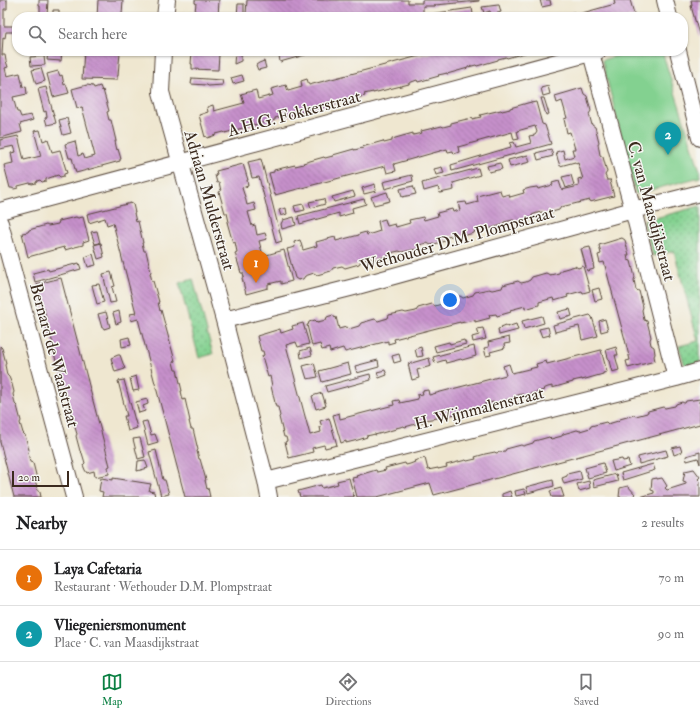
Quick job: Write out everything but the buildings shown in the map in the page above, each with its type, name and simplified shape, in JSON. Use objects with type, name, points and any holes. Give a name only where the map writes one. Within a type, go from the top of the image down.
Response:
[{"type":"street","points":[[165,12],[166,0]]},
{"type":"street","points":[[664,0],[668,12]]},
{"type":"street","name":"Adriaan Mulderstraat","points":[[163,56],[161,92],[224,320],[268,489]]},
{"type":"street","name":"A.H.G. Fokkerstraat","points":[[0,211],[580,56]]},
{"type":"street","name":"C. van Maasdijkstraat","points":[[596,56],[633,210],[676,378]]},
{"type":"street","points":[[679,56],[700,138]]},
{"type":"street","name":"Wethouder D.M. Plompstraat","points":[[224,320],[354,287],[700,193]]},
{"type":"street","name":"Bernard de Waalstraat","points":[[0,223],[74,497]]},
{"type":"street","name":"H. Wijnmalenstraat","points":[[268,489],[700,371]]},
{"type":"green space","points":[[616,56],[664,56],[700,171],[700,177],[636,194],[602,60]]},
{"type":"green space","points":[[700,206],[700,362],[685,366],[679,346],[698,341],[674,251],[653,256],[644,221]]},
{"type":"green space","points":[[193,279],[213,354],[199,358],[179,283]]},
{"type":"place","name":"Vliegeniersmonument","points":[[668,155]]},
{"type":"place","name":"Laya Cafetaria","points":[[256,283]]}]
